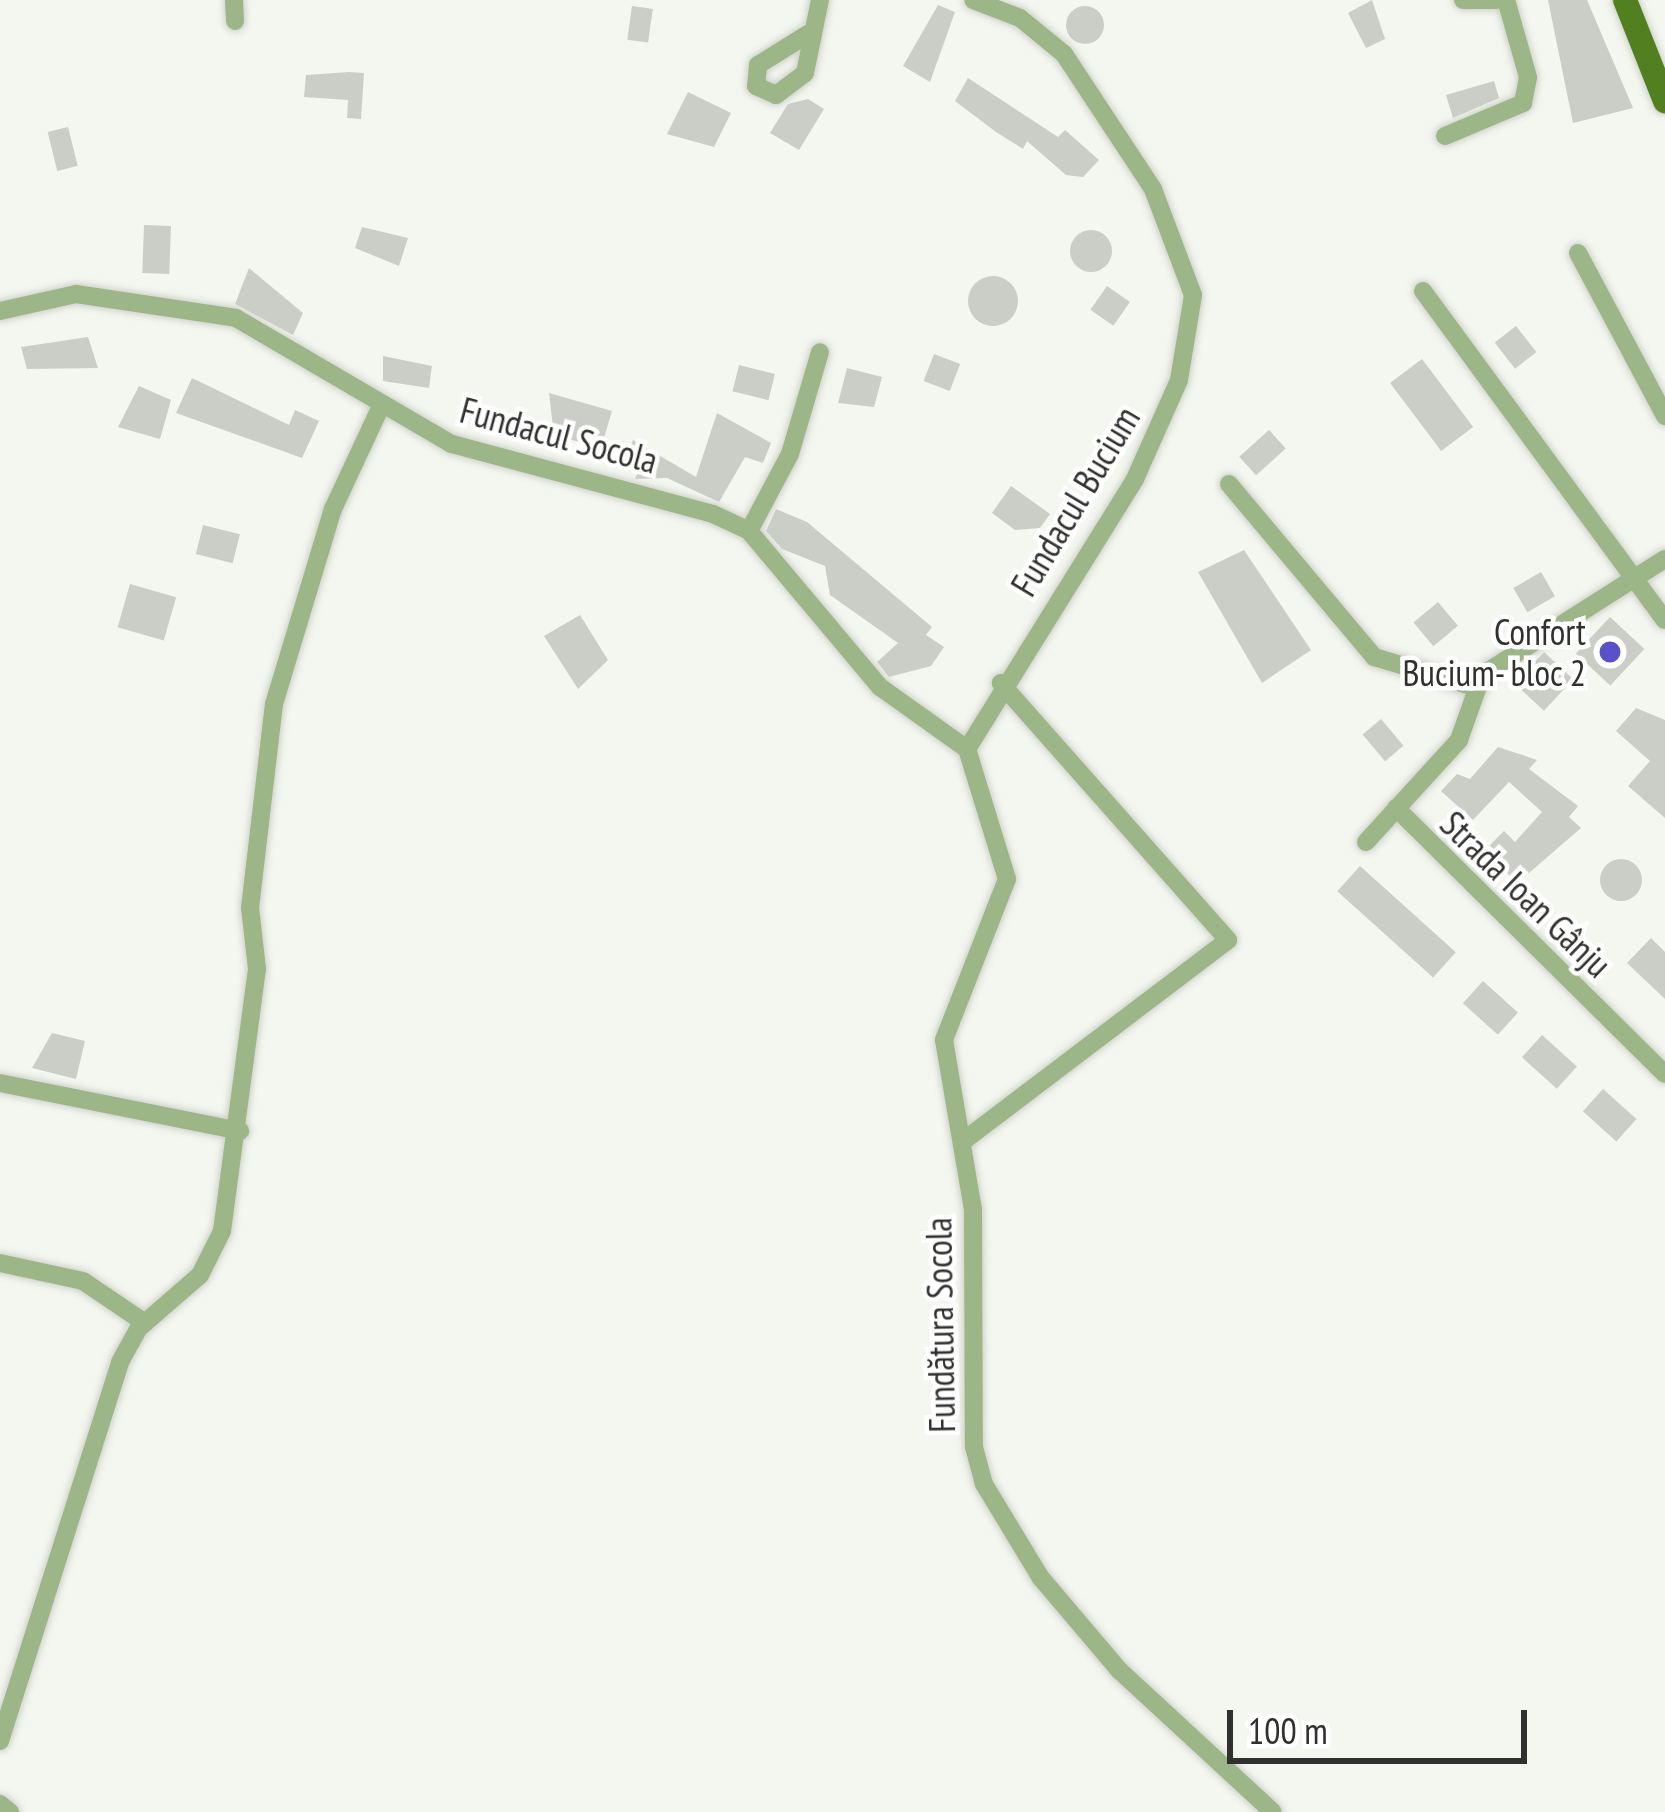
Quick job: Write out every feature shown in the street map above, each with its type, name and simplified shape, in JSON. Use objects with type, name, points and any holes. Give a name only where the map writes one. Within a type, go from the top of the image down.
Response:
[{"type":"main road","points":[[1625,0],[1665,101]]},
{"type":"street","points":[[234,0],[235,21]]},
{"type":"street","points":[[808,34],[820,0]]},
{"type":"street","name":"Fundacul Bucium","points":[[967,749],[1001,683],[1135,479],[1179,380],[1192,295],[1154,189],[1064,54],[1020,18],[973,0]]},
{"type":"street","points":[[1462,0],[1496,0]]},
{"type":"street","points":[[1445,136],[1523,103],[1528,77],[1506,0]]},
{"type":"street","points":[[1578,253],[1665,416]]},
{"type":"street","points":[[1424,292],[1627,577],[1665,620]]},
{"type":"street","name":"Fundacul Socola","points":[[0,311],[76,294],[219,314],[293,346],[380,408],[452,444],[681,502],[748,531],[848,657],[967,749]]},
{"type":"street","points":[[748,531],[790,454],[820,352]]},
{"type":"street","points":[[0,1741],[120,1362],[146,1323],[209,1261],[240,1131],[274,704],[333,508],[380,408]]},
{"type":"street","points":[[1229,484],[1374,656],[1474,687]]},
{"type":"street","points":[[1366,842],[1459,740],[1474,687],[1501,657],[1627,577],[1665,559]]},
{"type":"street","points":[[966,1139],[1228,940],[1001,683]]},
{"type":"street","name":"Fundătura Socola","points":[[967,749],[1007,879],[944,1040],[966,1139],[974,1447],[984,1484],[1041,1578],[1119,1670],[1273,1812]]},
{"type":"street","name":"Strada Ioan Gânju","points":[[1396,808],[1665,1074]]},
{"type":"street","points":[[0,1082],[240,1131]]},
{"type":"street","points":[[0,1263],[82,1281],[146,1323]]},
{"type":"street","points":[[0,1804],[10,1812]]},
{"type":"building","points":[[1372,0],[1385,39],[1366,48],[1348,13]]},
{"type":"building","points":[[1548,0],[1587,0],[1633,108],[1573,123]]},
{"type":"building","points":[[938,5],[955,12],[930,82],[903,66]]},
{"type":"building","points":[[632,6],[653,9],[648,43],[627,40]]},
{"type":"building","points":[[1085,6],[1098,12],[1104,25],[1098,38],[1085,44],[1072,38],[1066,25],[1072,12]]},
{"type":"building","points":[[364,73],[361,119],[347,118],[348,100],[304,97],[306,75]]},
{"type":"building","points":[[968,78],[1058,137],[1065,130],[1099,160],[1083,177],[1066,175],[1027,141],[1023,149],[955,101]]},
{"type":"building","points":[[1494,81],[1499,98],[1453,118],[1446,95]]},
{"type":"building","points":[[688,92],[731,113],[714,147],[667,134]]},
{"type":"building","points":[[808,99],[824,109],[799,150],[770,133],[788,104]]},
{"type":"building","points":[[68,127],[78,166],[57,171],[48,132]]},
{"type":"building","points":[[144,225],[171,226],[169,274],[142,273]]},
{"type":"building","points":[[362,227],[408,238],[399,266],[355,248]]},
{"type":"building","points":[[1091,230],[1106,236],[1112,251],[1106,266],[1091,272],[1076,266],[1070,251],[1076,236]]},
{"type":"building","points":[[249,268],[303,313],[293,335],[235,304]]},
{"type":"building","points":[[993,276],[1011,283],[1018,301],[1011,319],[993,326],[975,319],[968,301],[975,283]]},
{"type":"building","points":[[1107,286],[1130,302],[1113,326],[1090,310]]},
{"type":"building","points":[[1516,326],[1536,352],[1515,369],[1495,343]]},
{"type":"building","points":[[88,337],[98,368],[27,369],[21,347]]},
{"type":"building","points":[[934,354],[960,364],[950,391],[924,381]]},
{"type":"building","points":[[383,356],[432,366],[429,388],[383,381]]},
{"type":"building","points":[[1422,359],[1473,427],[1441,451],[1390,383]]},
{"type":"building","points":[[739,365],[775,374],[768,400],[732,391]]},
{"type":"building","points":[[847,368],[882,377],[874,407],[838,403]]},
{"type":"building","points":[[192,378],[289,425],[295,410],[319,421],[302,458],[176,413]]},
{"type":"building","points":[[139,386],[171,400],[160,439],[118,427]]},
{"type":"building","points":[[549,393],[612,411],[601,448],[554,435]]},
{"type":"building","points":[[717,413],[771,443],[763,463],[745,457],[719,502],[667,478],[635,479],[639,469],[624,464],[633,440],[696,477]]},
{"type":"building","points":[[1269,430],[1286,449],[1256,475],[1239,457]]},
{"type":"building","points":[[1011,486],[1050,514],[1040,528],[1015,530],[992,513]]},
{"type":"building","points":[[776,509],[807,522],[932,627],[926,635],[944,647],[931,666],[889,677],[877,662],[898,643],[830,595],[825,566],[782,549],[766,531]]},
{"type":"building","points":[[203,525],[240,534],[233,563],[196,554]]},
{"type":"building","points":[[1244,550],[1311,650],[1262,683],[1198,572]]},
{"type":"building","points":[[1541,572],[1555,596],[1527,612],[1513,588]]},
{"type":"building","points":[[130,584],[176,597],[164,640],[118,627]]},
{"type":"building","points":[[1438,602],[1458,626],[1433,646],[1413,623]]},
{"type":"building","points":[[580,615],[608,660],[578,689],[544,636]]},
{"type":"building","name":"Confort Bucium- bloc 2","points":[[1610,617],[1644,649],[1610,686],[1576,654]]},
{"type":"building","points":[[1544,652],[1573,679],[1544,711],[1515,683]]},
{"type":"building","points":[[1636,708],[1665,720],[1665,818],[1628,786],[1650,761],[1616,731]]},
{"type":"building","points":[[1381,719],[1403,746],[1385,761],[1363,734]]},
{"type":"building","points":[[1498,747],[1537,760],[1529,769],[1578,806],[1569,817],[1581,828],[1515,885],[1490,845],[1504,831],[1515,842],[1542,812],[1509,782],[1473,820],[1441,791],[1457,774],[1470,779]]},
{"type":"building","points":[[1621,859],[1636,865],[1642,880],[1636,895],[1621,901],[1606,895],[1600,880],[1606,865]]},
{"type":"building","points":[[1360,866],[1456,952],[1433,978],[1337,891]]},
{"type":"building","points":[[1651,938],[1665,952],[1665,999],[1627,963]]},
{"type":"building","points":[[1483,981],[1518,1012],[1498,1035],[1463,1003]]},
{"type":"building","points":[[52,1033],[85,1041],[76,1079],[32,1068]]},
{"type":"building","points":[[1542,1035],[1577,1066],[1557,1089],[1522,1057]]},
{"type":"building","points":[[1603,1089],[1636,1119],[1616,1141],[1583,1111]]},
{"type":"place","name":"Confort Bucium- bloc 2","points":[[1610,652]]}]
